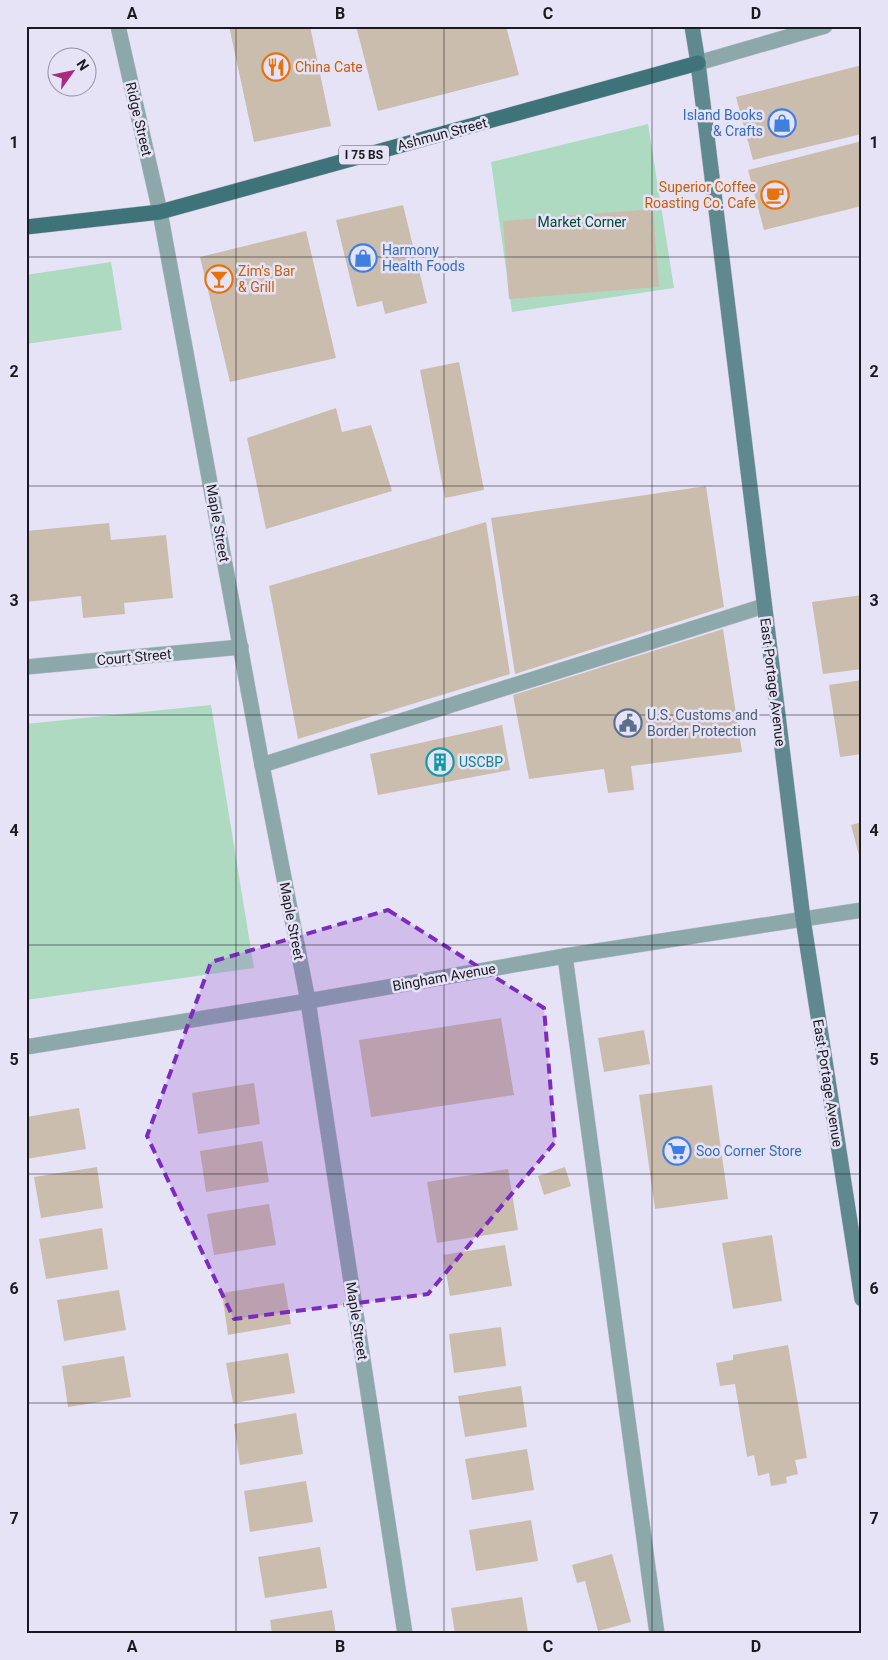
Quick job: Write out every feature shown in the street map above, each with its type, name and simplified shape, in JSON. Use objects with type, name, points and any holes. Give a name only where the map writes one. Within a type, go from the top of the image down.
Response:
[{"type":"main road","name":"East Portage Avenue","points":[[692,26],[803,919],[862,1298]]},
{"type":"main road","name":"Ashmun Street","points":[[26,227],[160,212],[698,63]]},
{"type":"street","name":"Ridge Street","points":[[118,26],[160,212]]},
{"type":"street","name":"Ashmun Street","points":[[698,63],[825,26]]},
{"type":"street","name":"Maple Street","points":[[160,212],[262,765],[308,1001],[405,1634]]},
{"type":"street","points":[[262,765],[764,606]]},
{"type":"street","name":"Court Street","points":[[26,667],[241,647]]},
{"type":"street","name":"Bingham Avenue","points":[[26,1046],[308,1001],[565,956],[862,910]]},
{"type":"street","points":[[565,956],[657,1634]]},
{"type":"highlighted area","points":[[388,910],[544,1008],[555,1142],[428,1294],[234,1319],[147,1136],[211,962]]},
{"type":"green space","name":"Market Corner","points":[[648,124],[674,288],[512,312],[491,162]]},
{"type":"green space","points":[[111,262],[122,330],[26,344],[26,275]]},
{"type":"green space","points":[[211,705],[254,968],[26,1000],[26,724]]},
{"type":"building","points":[[229,26],[310,26],[331,126],[254,142]]},
{"type":"building","points":[[356,26],[506,26],[519,75],[378,111]]},
{"type":"building","points":[[862,65],[862,134],[753,160],[736,97]]},
{"type":"building","points":[[862,141],[862,206],[764,230],[748,170]]},
{"type":"building","points":[[403,205],[427,303],[385,314],[382,301],[357,307],[336,220]]},
{"type":"building","points":[[653,209],[659,287],[509,299],[503,221]]},
{"type":"building","points":[[306,231],[336,358],[230,382],[200,257]]},
{"type":"building","points":[[459,362],[484,490],[445,498],[420,370]]},
{"type":"building","points":[[336,408],[342,432],[371,425],[392,491],[266,529],[247,438]]},
{"type":"building","points":[[706,486],[724,607],[515,674],[491,518]]},
{"type":"building","points":[[486,522],[510,674],[298,739],[269,586]]},
{"type":"building","points":[[109,523],[111,540],[166,535],[173,598],[124,603],[125,614],[83,618],[81,596],[26,602],[26,531]]},
{"type":"building","points":[[862,595],[862,669],[823,674],[812,602]]},
{"type":"building","name":"U.S. Customs and Border Protection","points":[[723,629],[742,752],[631,766],[634,790],[608,793],[604,769],[529,779],[513,695]]},
{"type":"building","points":[[862,680],[862,754],[840,757],[829,685]]},
{"type":"building","name":"USCBP","points":[[502,725],[510,770],[378,795],[370,754]]},
{"type":"building","points":[[862,822],[862,863],[861,863],[851,825]]},
{"type":"building","points":[[501,1018],[514,1095],[371,1117],[359,1040]]},
{"type":"building","points":[[644,1030],[650,1064],[604,1072],[598,1038]]},
{"type":"building","points":[[254,1083],[260,1124],[198,1134],[192,1093]]},
{"type":"building","points":[[712,1085],[728,1199],[655,1209],[639,1095]]},
{"type":"building","points":[[79,1108],[86,1149],[26,1159],[26,1117]]},
{"type":"building","points":[[262,1141],[269,1182],[206,1192],[200,1151]]},
{"type":"building","points":[[97,1167],[103,1208],[41,1218],[34,1177]]},
{"type":"building","points":[[565,1167],[571,1186],[544,1195],[538,1176]]},
{"type":"building","points":[[508,1169],[518,1230],[437,1243],[427,1182]]},
{"type":"building","points":[[269,1204],[276,1245],[214,1255],[207,1214]]},
{"type":"building","points":[[102,1228],[108,1269],[46,1279],[39,1239]]},
{"type":"building","points":[[772,1235],[782,1301],[733,1309],[722,1243]]},
{"type":"building","points":[[505,1245],[512,1286],[450,1296],[443,1255]]},
{"type":"building","points":[[284,1283],[291,1324],[228,1335],[222,1293]]},
{"type":"building","points":[[119,1290],[126,1330],[64,1341],[57,1300]]},
{"type":"building","points":[[501,1327],[506,1366],[454,1373],[449,1334]]},
{"type":"building","points":[[788,1345],[807,1458],[795,1460],[798,1474],[786,1477],[787,1483],[771,1486],[769,1473],[758,1476],[754,1455],[747,1457],[735,1384],[720,1386],[716,1363],[733,1360],[733,1355]]},
{"type":"building","points":[[288,1353],[295,1393],[233,1403],[226,1363]]},
{"type":"building","points":[[124,1356],[131,1397],[68,1407],[62,1366]]},
{"type":"building","points":[[521,1386],[527,1427],[465,1437],[458,1396]]},
{"type":"building","points":[[296,1413],[303,1454],[240,1465],[234,1424]]},
{"type":"building","points":[[527,1449],[534,1490],[472,1500],[465,1459]]},
{"type":"building","points":[[306,1481],[313,1522],[250,1532],[244,1491]]},
{"type":"building","points":[[531,1520],[538,1561],[476,1571],[469,1530]]},
{"type":"building","points":[[320,1547],[327,1588],[265,1598],[258,1557]]},
{"type":"building","points":[[612,1554],[631,1622],[598,1631],[585,1581],[577,1583],[572,1565]]},
{"type":"building","points":[[522,1597],[528,1632],[455,1634],[451,1608]]},
{"type":"building","points":[[332,1610],[336,1634],[272,1634],[270,1620]]},
{"type":"place","name":"China Cate","points":[[276,67]]},
{"type":"place","name":"Island Books & Crafts","points":[[782,123]]},
{"type":"place","name":"Superior Coffee Roasting Co. Cafe","points":[[775,195]]},
{"type":"place","name":"Harmony Health Foods","points":[[363,258]]},
{"type":"place","name":"Zim's Bar & Grill","points":[[219,279]]},
{"type":"place","name":"U.S. Customs and Border Protection","points":[[628,723]]},
{"type":"place","name":"USCBP","points":[[440,762]]},
{"type":"place","name":"Soo Corner Store","points":[[677,1151]]}]
